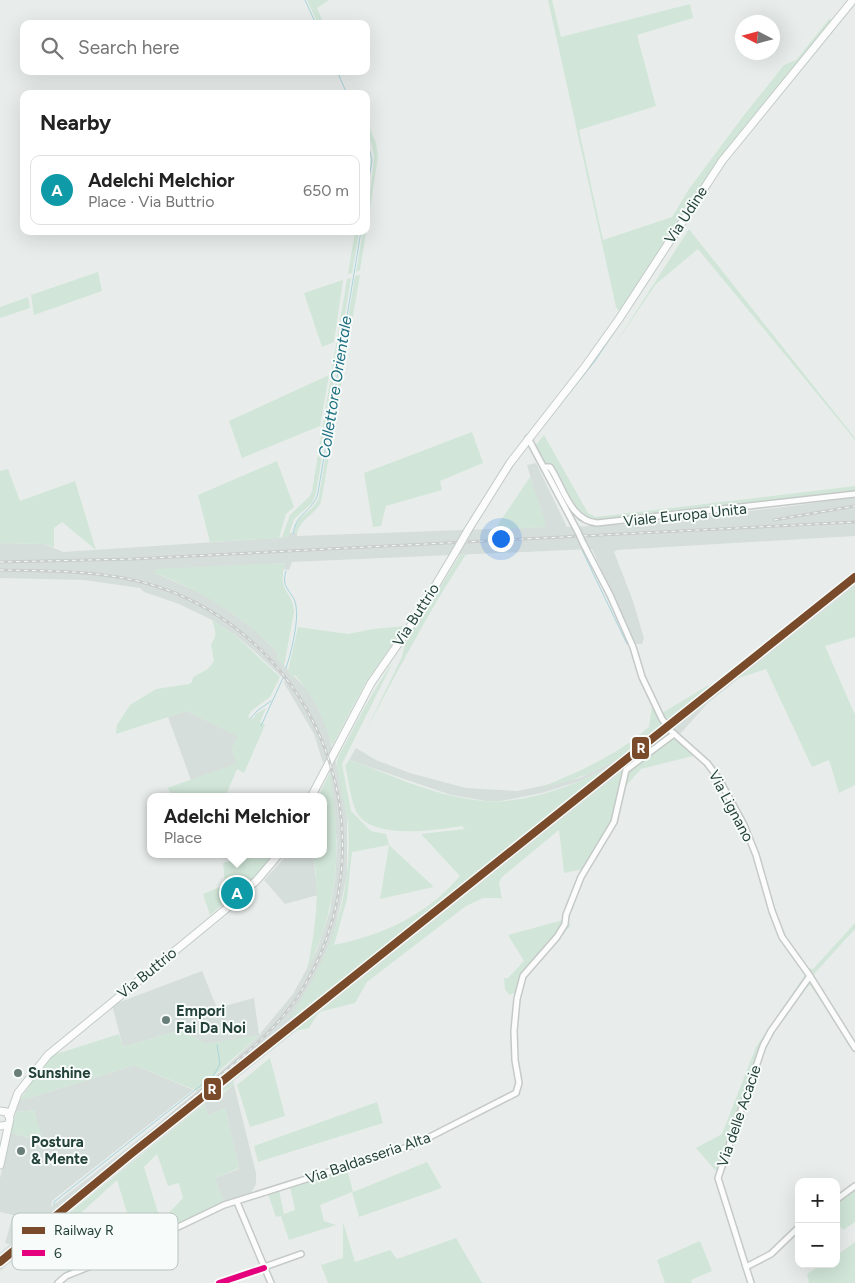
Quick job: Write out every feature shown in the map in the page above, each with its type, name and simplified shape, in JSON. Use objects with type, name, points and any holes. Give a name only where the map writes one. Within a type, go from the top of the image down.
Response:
[{"type":"street","name":"Via Udine","points":[[528,438],[584,368],[609,333],[722,161],[853,0]]},
{"type":"street","name":"Via Lignano","points":[[528,438],[610,595],[653,700],[664,722],[674,734],[707,763],[719,779],[744,825],[756,855],[772,911],[782,937],[810,976],[855,1048]]},
{"type":"street","name":"Via Buttrio","points":[[313,793],[371,683],[416,618],[468,530],[528,438]]},
{"type":"street","name":"Viale Europa Unita","points":[[544,467],[550,467],[576,513],[584,520],[596,523],[855,494]]},
{"type":"street","name":"Via Baldasseria Alta","points":[[178,1227],[207,1213],[237,1202],[414,1146],[516,1093],[519,1083],[513,1046],[515,1016],[524,976],[557,937],[565,924],[566,915],[581,877],[614,822],[626,770],[674,734]]},
{"type":"street","name":"Via Buttrio","points":[[0,1111],[17,1095],[48,1055],[231,905],[257,880],[276,858]]},
{"type":"street","name":"Via delle Acacie","points":[[750,1283],[718,1178],[763,1046],[771,1031],[810,976]]},
{"type":"street","name":"Via Buttrio","points":[[9,1119],[17,1095]]},
{"type":"street","name":"Via Buttrio","points":[[0,1111],[6,1111],[9,1119]]},
{"type":"street","points":[[4,1144],[4,1134],[0,1126],[9,1119]]},
{"type":"street","points":[[0,1165],[9,1119]]},
{"type":"street","points":[[840,1197],[855,1186]]},
{"type":"street","points":[[237,1202],[271,1283]]},
{"type":"street","points":[[746,1267],[770,1254],[795,1230]]},
{"type":"street","points":[[219,1283],[301,1254]]},
{"type":"street","name":"Via Baldasseria Alta","points":[[58,1283],[66,1276],[81,1270]]},
{"type":"street","points":[[66,1276],[67,1283]]},
{"type":"shaded area","points":[[536,463],[567,527],[632,524],[855,497],[855,536],[617,550],[614,552],[633,601],[644,638],[642,644],[635,644],[592,549],[292,562],[289,570],[283,569],[285,563],[155,573],[210,597],[254,629],[278,653],[277,658],[309,692],[325,722],[339,774],[347,816],[347,876],[334,933],[317,975],[292,1016],[296,1020],[613,766],[580,781],[542,793],[501,801],[486,801],[451,795],[349,760],[356,748],[376,760],[410,773],[466,788],[517,791],[580,778],[608,764],[650,738],[855,573],[855,586],[708,703],[679,735],[673,731],[207,1102],[221,1095],[234,1085],[256,1173],[256,1184],[251,1193],[224,1203],[215,1178],[239,1169],[225,1108],[208,1116],[204,1104],[68,1213],[12,1213],[12,1215],[0,1212],[0,1178],[11,1133],[42,1141],[34,1110],[16,1112],[19,1101],[135,1065],[193,1090],[58,1196],[52,1201],[51,1207],[153,1128],[226,1067],[258,1036],[206,1044],[181,1030],[123,1047],[112,1005],[202,971],[217,1008],[254,998],[259,1035],[293,994],[317,950],[330,911],[335,878],[337,842],[331,777],[326,759],[323,763],[314,734],[284,683],[285,680],[254,651],[235,635],[212,620],[179,604],[144,592],[140,588],[84,580],[0,578],[0,543],[45,544],[63,552],[288,537],[289,533],[297,533],[297,536],[544,527],[527,465]]},
{"type":"shaded area","points":[[187,711],[238,736],[232,749],[237,764],[191,780],[168,717]]},
{"type":"shaded area","points":[[284,858],[313,858],[318,895],[285,904],[264,880]]},
{"type":"shaded area","points":[[12,1218],[12,1261],[0,1271],[0,1253],[10,1244],[5,1243]]},
{"type":"green space","points":[[307,0],[329,0],[317,8],[322,20],[316,20]]},
{"type":"green space","points":[[548,0],[552,0],[561,37],[690,4],[693,18],[637,35],[656,106],[579,130],[603,240],[672,217],[689,189],[784,65],[796,60],[830,18],[831,22],[718,162],[678,220],[620,312],[616,307]]},
{"type":"green space","points":[[370,129],[376,143],[378,157],[370,207],[374,158],[370,140]]},
{"type":"green space","points":[[689,229],[855,440],[698,249],[656,284],[612,349]]},
{"type":"green space","points":[[354,235],[358,235],[352,273],[348,274]]},
{"type":"green space","points":[[362,235],[366,235],[360,270],[356,272]]},
{"type":"green space","points":[[98,272],[102,291],[34,315],[31,295]]},
{"type":"green space","points":[[360,275],[321,502],[301,524],[297,533],[294,533],[298,521],[313,507],[319,497],[355,276]]},
{"type":"green space","points":[[351,278],[316,493],[312,503],[294,519],[288,537],[282,537],[290,515],[310,496],[312,491],[347,279]]},
{"type":"green space","points":[[343,280],[334,342],[322,347],[304,293]]},
{"type":"green space","points":[[28,297],[30,308],[0,318],[0,307]]},
{"type":"green space","points":[[329,375],[320,426],[242,458],[229,421]]},
{"type":"green space","points":[[472,432],[483,463],[440,481],[442,490],[386,506],[381,526],[373,527],[364,473]]},
{"type":"green space","points":[[544,435],[588,513],[596,517],[855,486],[855,491],[619,520],[591,520],[584,517],[573,505],[553,466],[544,463],[535,446]]},
{"type":"green space","points":[[277,461],[294,507],[286,514],[279,538],[210,542],[198,495]]},
{"type":"green space","points":[[8,469],[20,501],[75,481],[96,550],[62,522],[54,528],[54,547],[45,544],[0,543],[0,471]]},
{"type":"green space","points":[[530,477],[545,521],[545,527],[495,529]]},
{"type":"green space","points":[[468,554],[451,577],[426,620],[366,730],[402,657],[405,644],[460,555]]},
{"type":"green space","points":[[285,563],[283,581],[291,599],[294,612],[284,666],[277,658],[278,653],[265,639],[236,616],[205,596],[155,573],[156,569]]},
{"type":"green space","points":[[855,586],[855,637],[825,646],[855,715],[855,785],[839,793],[829,760],[812,767],[766,669],[739,678]]},
{"type":"green space","points":[[212,620],[235,635],[280,677],[270,697],[251,711],[248,717],[253,719],[256,714],[266,708],[260,722],[265,725],[244,773],[237,769],[227,793],[171,793],[167,788],[236,764],[232,749],[237,736],[187,711],[116,734],[117,725],[130,705],[156,689],[189,684],[192,682],[193,677],[208,669],[214,661],[211,644],[215,638]]},
{"type":"green space","points":[[405,626],[366,682],[332,746],[326,726],[313,700],[302,683],[295,675],[292,677],[288,671],[298,627],[348,634]]},
{"type":"green space","points":[[393,662],[342,764],[351,811],[371,831],[386,834],[389,845],[352,852],[347,899],[334,945],[387,929],[419,912],[447,890],[460,876],[421,834],[465,829],[462,826],[437,830],[405,831],[375,827],[364,820],[356,811],[345,766],[349,760],[433,791],[485,801],[502,801],[536,796],[585,779],[616,764],[296,1020],[291,1016],[317,972],[327,948],[336,925],[347,876],[348,824],[337,761],[364,708]]},
{"type":"green space","points":[[709,685],[712,689],[668,723],[662,713]]},
{"type":"green space","points":[[652,706],[664,727],[607,765],[575,779],[542,787],[598,762],[637,737],[649,727]]},
{"type":"green space","points":[[670,733],[697,755],[641,769],[626,786],[609,828],[583,869],[564,873],[559,830],[502,877],[499,882],[502,900],[500,898],[483,898],[466,906],[367,982],[355,1003],[319,1012],[309,1028],[295,1031]]},
{"type":"green space","points":[[330,772],[336,837],[334,882],[325,927],[307,970],[317,898],[314,858],[327,858],[328,802],[327,793],[320,793]]},
{"type":"green space","points":[[719,784],[725,784],[748,824],[781,931],[808,968],[813,969],[855,923],[855,929],[814,974],[815,980],[855,1044],[855,1054],[809,985],[772,1034],[764,1050],[760,1049],[719,1169],[715,1170],[696,1148],[722,1134],[756,1047],[805,975],[777,933],[749,842],[746,842],[724,801],[726,798]]},
{"type":"green space","points":[[389,845],[434,887],[380,899]]},
{"type":"green space","points":[[239,858],[269,858],[258,874],[210,915],[203,894],[225,885],[223,863]]},
{"type":"green space","points":[[563,920],[571,925],[559,939],[556,936],[538,955],[527,968],[516,992],[510,995],[505,990],[504,978],[508,978],[524,961],[508,935]]},
{"type":"green space","points":[[181,1030],[206,1044],[259,1035],[197,1091],[135,1065],[19,1101],[50,1056],[119,1034],[123,1047]]},
{"type":"green space","points":[[270,1058],[285,1116],[250,1127],[237,1085]]},
{"type":"green space","points":[[233,1081],[234,1085],[206,1103]]},
{"type":"green space","points":[[377,1102],[383,1123],[258,1162],[254,1146]]},
{"type":"green space","points":[[204,1104],[208,1116],[225,1108],[239,1168],[215,1178],[224,1203],[178,1225],[178,1213],[169,1213],[183,1198],[179,1183],[168,1186],[157,1154],[144,1167],[158,1213],[127,1213],[117,1180],[81,1213],[69,1213]]},
{"type":"green space","points":[[34,1110],[43,1141],[11,1133],[16,1112]]},
{"type":"green space","points":[[427,1162],[442,1188],[359,1217],[352,1192],[320,1205],[324,1221],[336,1225],[289,1240],[281,1216],[276,1217],[268,1194],[279,1190],[284,1214],[295,1210],[290,1187],[347,1169],[353,1192]]},
{"type":"green space","points":[[855,1183],[855,1222],[843,1230],[840,1226],[840,1192]]},
{"type":"green space","points":[[343,1222],[355,1262],[390,1250],[397,1259],[456,1238],[482,1283],[328,1283],[321,1265],[343,1258]]},
{"type":"green space","points":[[700,1241],[712,1271],[691,1280],[692,1283],[665,1283],[657,1260]]},
{"type":"green space","points":[[855,1242],[855,1283],[809,1283],[807,1274],[817,1268],[840,1268],[840,1253]]},
{"type":"waterway","name":"Collettore Orientale","points":[[305,0],[314,20]]},
{"type":"waterway","name":"Collettore Orientale","points":[[339,75],[345,90]]},
{"type":"waterway","name":"Collettore Orientale","points":[[370,152],[372,160],[370,172]]},
{"type":"waterway","name":"Collettore Orientale","points":[[293,534],[297,521],[316,499],[318,493],[360,235]]},
{"type":"waterway","points":[[555,411],[595,361],[649,280]]},
{"type":"waterway","points":[[535,445],[545,463]]},
{"type":"waterway","points":[[549,470],[571,512],[580,521]]},
{"type":"waterway","points":[[582,550],[627,644]]},
{"type":"waterway","name":"Collettore Orientale","points":[[286,571],[286,586],[295,601],[297,612],[294,637],[286,668]]},
{"type":"waterway","name":"Collettore Orientale","points":[[261,726],[283,678]]},
{"type":"waterway","points":[[251,718],[271,701]]},
{"type":"waterway","name":"Collettore Orientale","points":[[54,1205],[54,1202],[214,1075],[220,1064],[217,1045]]},
{"type":"railway","points":[[774,520],[855,506]]},
{"type":"railway","points":[[0,562],[133,559],[855,522]]},
{"type":"railway","points":[[0,570],[89,573],[154,585],[175,593],[229,623],[273,663],[307,710],[330,762],[341,819],[341,876],[328,934],[302,990],[288,1010],[272,1029],[245,1054],[53,1213]]},
{"type":"railway","points":[[0,1257],[12,1247]]},
{"type":"rail line","name":"R","points":[[59,1213],[855,577]]},
{"type":"rail line","name":"R","points":[[0,1262],[12,1252]]},
{"type":"transit line","name":"6","points":[[219,1283],[264,1268]]},
{"type":"place","name":"Adelchi Melchior","points":[[237,893]]},
{"type":"place","name":"Empori Fai Da Noi","points":[[166,1020]]},
{"type":"place","name":"Sunshine","points":[[18,1073]]},
{"type":"place","name":"Postura & Mente","points":[[21,1151]]}]
